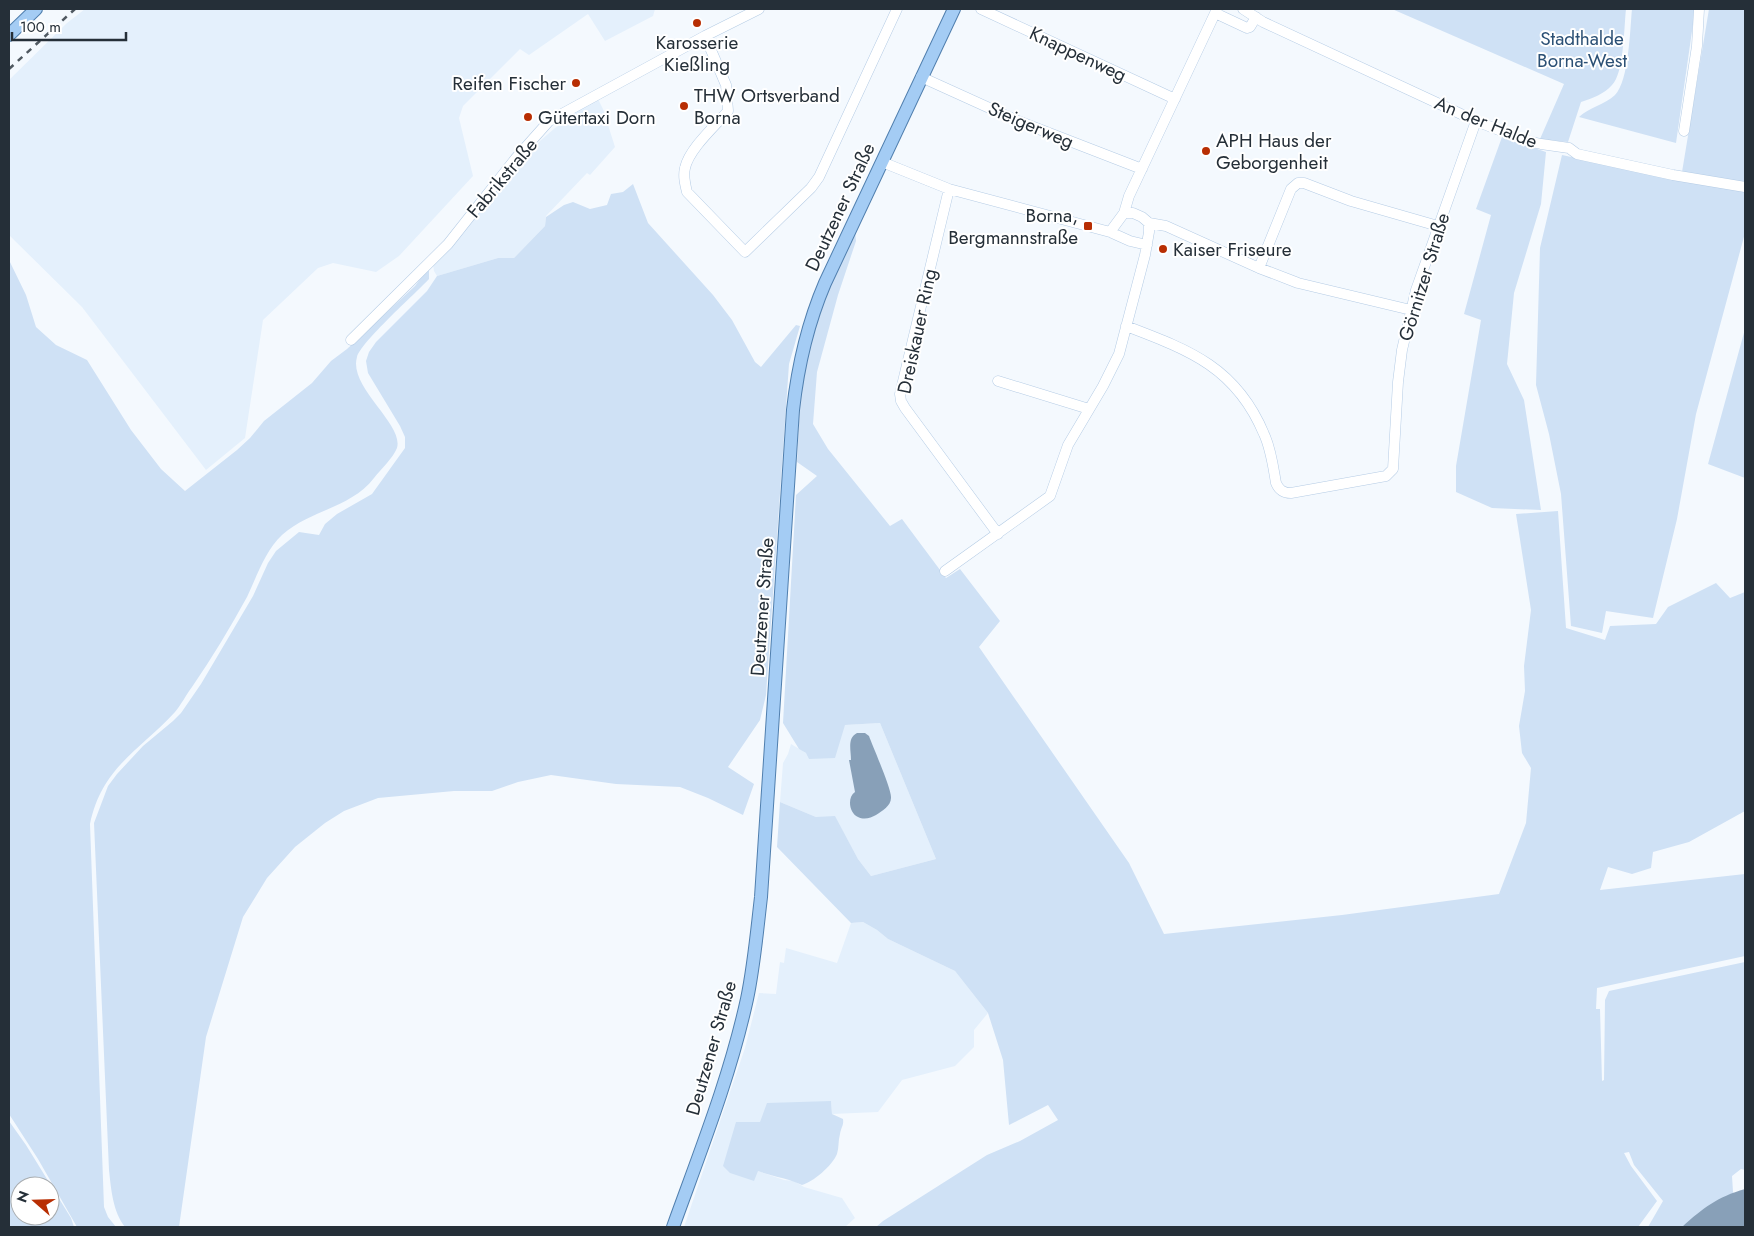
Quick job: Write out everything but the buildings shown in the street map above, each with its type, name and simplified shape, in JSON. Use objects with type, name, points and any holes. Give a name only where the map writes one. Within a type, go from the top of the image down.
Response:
[{"type":"main road","points":[[9,35],[36,9]]},
{"type":"main road","name":"Deutzener Straße","points":[[673,1227],[731,1060],[747,997],[756,937],[761,897],[793,410],[799,363],[808,325],[816,303],[954,9]]},
{"type":"street","name":"Fabrikstraße","points":[[351,340],[448,244],[516,158],[549,121],[705,36],[759,9]]},
{"type":"street","points":[[705,36],[726,84],[728,111],[693,151],[685,168],[684,179],[687,192],[745,252],[811,188],[819,176],[898,9]]},
{"type":"street","name":"Knappenweg","points":[[981,9],[1175,99]]},
{"type":"street","name":"An der Halde","points":[[1243,9],[1262,22],[1289,35],[1476,121],[1524,140],[1568,148],[1577,154],[1673,175],[1745,187]]},
{"type":"street","points":[[1684,131],[1697,46],[1699,9]]},
{"type":"street","points":[[1110,232],[1124,213],[1129,196],[1216,11],[1247,28],[1250,27],[1256,17]]},
{"type":"street","name":"Steigerweg","points":[[921,77],[1018,121],[1142,169]]},
{"type":"street","name":"Görnitzer Straße","points":[[1126,326],[1192,353],[1216,368],[1229,380],[1248,404],[1265,435],[1278,486],[1284,493],[1386,476],[1394,469],[1398,382],[1411,310],[1438,226],[1476,121]]},
{"type":"street","points":[[882,162],[949,189],[1110,232],[1130,241],[1147,245]]},
{"type":"street","points":[[1259,268],[1292,189],[1298,183],[1304,183],[1351,201],[1438,226]]},
{"type":"street","name":"Dreiskauer Ring","points":[[949,189],[900,394],[901,401],[998,534]]},
{"type":"street","points":[[1124,213],[1133,213],[1149,223],[1166,226],[1259,268],[1298,283],[1411,310]]},
{"type":"street","points":[[945,571],[1050,496],[1068,445],[1116,362],[1147,245],[1149,223]]},
{"type":"street","points":[[998,381],[1089,410]]},
{"type":"shaded area","points":[[85,9],[655,9],[653,16],[605,41],[588,14],[529,55],[520,49],[463,106],[459,118],[473,176],[399,256],[376,272],[333,263],[318,268],[263,320],[245,438],[206,470],[82,307],[9,235],[9,80],[67,23]]},
{"type":"shaded area","points":[[598,99],[615,147],[590,175],[587,173],[546,216],[545,226],[514,258],[498,258],[437,276],[433,264],[482,204],[540,141],[575,115],[575,112]]},
{"type":"shaded area","points":[[880,723],[936,859],[871,876],[858,859],[835,817],[816,817],[780,802],[783,763],[791,744],[806,753],[845,725]]},
{"type":"shaded area","points":[[857,733],[865,733],[869,736],[891,793],[891,801],[888,806],[876,815],[867,818],[860,818],[855,815],[850,805],[852,794],[855,792],[849,760],[851,760],[850,745],[852,738]]},
{"type":"shaded area","points":[[863,922],[888,939],[955,971],[988,1013],[974,1030],[974,1047],[955,1066],[902,1080],[878,1112],[832,1114],[831,1101],[758,1171],[842,1198],[855,1218],[845,1227],[684,1227],[745,1048],[759,993],[776,994],[780,962],[784,963],[786,948],[837,963],[851,923]]},
{"type":"shaded area","points":[[1745,1189],[1745,1227],[1682,1227],[1711,1204]]},
{"type":"green space","name":"Stadthalde Borna-West","points":[[1392,9],[1626,9],[1623,49],[1619,71],[1609,88],[1581,102],[1568,142],[1540,139],[1564,84]]},
{"type":"green space","points":[[1632,9],[1695,10],[1676,143],[1579,117],[1611,98],[1620,88],[1628,54]]},
{"type":"green space","points":[[1709,9],[1745,9],[1745,182],[1682,172]]},
{"type":"green space","points":[[1502,137],[1546,152],[1541,204],[1514,293],[1507,364],[1524,400],[1541,510],[1492,508],[1456,492],[1456,466],[1481,320],[1464,314],[1491,215],[1476,209]]},
{"type":"green space","points":[[1562,155],[1641,172],[1745,190],[1745,233],[1696,414],[1677,519],[1653,618],[1606,611],[1602,633],[1571,626],[1561,494],[1549,434],[1536,385],[1540,248]]},
{"type":"green space","points":[[633,184],[648,223],[713,295],[732,320],[755,362],[761,367],[796,325],[800,326],[789,364],[766,695],[760,720],[728,767],[754,784],[743,815],[680,787],[616,784],[551,775],[518,782],[492,791],[454,791],[378,798],[344,811],[325,823],[295,847],[267,878],[243,917],[206,1037],[179,1227],[125,1227],[115,1207],[109,1170],[94,823],[108,786],[143,746],[181,713],[201,684],[253,596],[268,563],[276,551],[299,532],[319,535],[325,524],[337,514],[372,494],[405,448],[405,437],[400,426],[368,373],[366,361],[369,352],[376,342],[427,291],[437,276],[498,258],[514,258],[545,226],[546,217],[564,205],[573,202],[590,209],[607,205],[611,194],[623,192]]},
{"type":"green space","points":[[855,230],[856,241],[838,295],[817,372],[813,424],[828,449],[890,526],[902,519],[946,578],[960,569],[1000,621],[979,647],[1129,863],[1164,934],[1342,915],[1499,894],[1526,823],[1531,768],[1522,753],[1519,726],[1525,691],[1524,666],[1531,610],[1516,514],[1558,511],[1566,628],[1605,640],[1610,626],[1656,624],[1668,607],[1716,583],[1730,598],[1745,592],[1745,811],[1689,842],[1653,852],[1651,868],[1632,874],[1608,867],[1600,890],[1745,874],[1745,956],[1597,988],[1596,1009],[1600,1009],[1602,1081],[1604,1080],[1605,1000],[1609,991],[1745,962],[1745,1170],[1741,1169],[1732,1176],[1733,1192],[1736,1196],[1701,1227],[1648,1227],[1663,1201],[1634,1165],[1629,1152],[1624,1153],[1631,1166],[1657,1201],[1638,1227],[876,1227],[987,1155],[1020,1141],[1058,1120],[1048,1105],[1009,1125],[1003,1060],[988,1013],[955,971],[888,939],[863,922],[851,923],[777,847],[780,802],[816,817],[835,816],[858,859],[871,876],[936,859],[880,723],[845,725],[835,758],[809,759],[806,753],[799,749],[783,723],[796,495],[817,476],[797,462],[801,383],[807,342]]},
{"type":"green space","points":[[9,260],[26,295],[36,327],[56,345],[87,360],[131,430],[161,469],[185,491],[237,450],[264,421],[312,383],[331,361],[347,349],[415,286],[426,271],[429,271],[429,279],[378,330],[357,357],[356,369],[360,381],[397,438],[395,452],[365,488],[342,503],[293,527],[276,541],[266,556],[247,597],[207,665],[175,712],[124,761],[103,788],[96,804],[90,824],[104,1207],[108,1217],[116,1227],[77,1227],[60,1197],[60,1176],[48,1176],[9,1114]]},
{"type":"green space","points":[[1745,329],[1745,478],[1708,464]]},
{"type":"green space","points":[[831,1101],[832,1114],[843,1119],[838,1152],[827,1168],[811,1181],[802,1185],[758,1171],[754,1181],[730,1173],[723,1166],[736,1122],[760,1122],[767,1103]]},
{"type":"green space","points":[[9,1121],[45,1176],[10,1176],[10,1226],[60,1226],[60,1200],[71,1218],[74,1227],[9,1227]]},
{"type":"railway","points":[[9,69],[75,9]]},
{"type":"place","name":"Karosserie Kießling","points":[[697,23]]},
{"type":"place","name":"Reifen Fischer","points":[[576,83]]},
{"type":"place","name":"THW Ortsverband Borna","points":[[684,106]]},
{"type":"place","name":"Gütertaxi Dorn","points":[[528,117]]},
{"type":"place","name":"APH Haus der Geborgenheit","points":[[1206,151]]},
{"type":"place","name":"Borna, Bergmannstraße","points":[[1088,226]]},
{"type":"place","name":"Kaiser Friseure","points":[[1163,249]]}]
